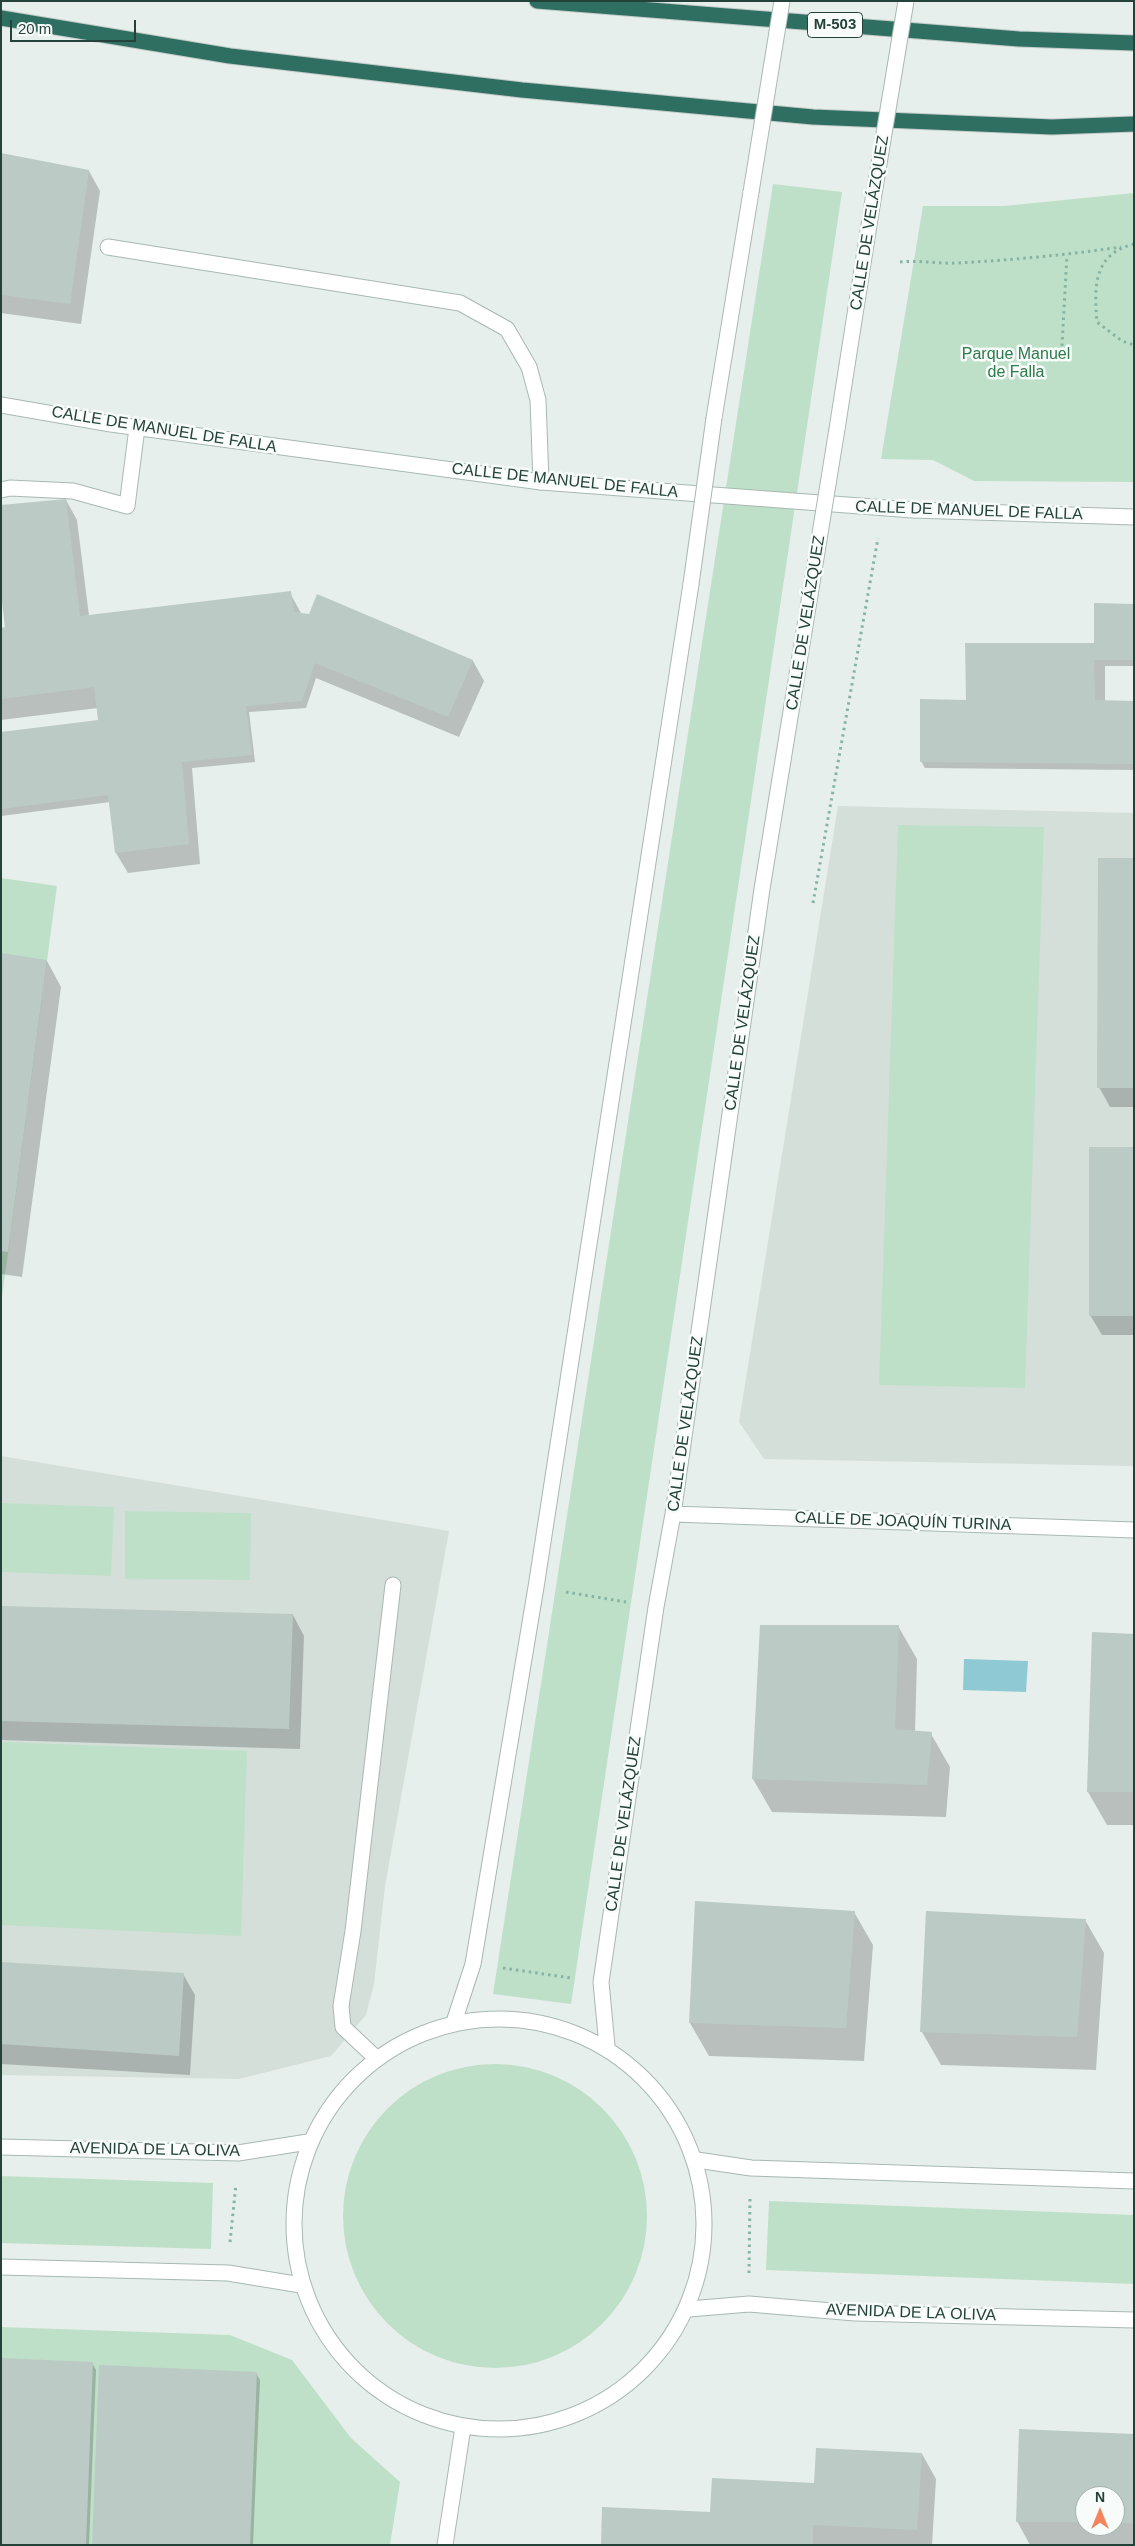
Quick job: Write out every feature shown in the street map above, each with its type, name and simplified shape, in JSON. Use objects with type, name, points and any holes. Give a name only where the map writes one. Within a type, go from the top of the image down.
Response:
[{"type":"highway","name":"M-503","points":[[536,1],[1019,39],[1134,43]]},
{"type":"highway","points":[[1,18],[230,56],[561,94],[813,118],[1052,127],[1134,124]]},
{"type":"street","points":[[454,2022],[473,1964],[536,1587],[691,584],[714,418],[782,1]]},
{"type":"street","name":"CALLE DE VELÁZQUEZ","points":[[607,2046],[601,1982],[656,1607],[673,1514],[762,889],[906,1]]},
{"type":"street","points":[[108,247],[460,303],[507,329],[529,367],[538,400],[541,482]]},
{"type":"street","name":"CALLE DE MANUEL DE FALLA","points":[[1,405],[137,428],[541,482],[883,508],[1134,517]]},
{"type":"street","points":[[1,490],[10,488],[73,491],[127,506],[137,428]]},
{"type":"street","name":"CALLE DE JOAQUÍN TURINA","points":[[673,1514],[1134,1530]]},
{"type":"street","points":[[377,2059],[343,2027],[341,2006],[353,1931],[393,1585]]},
{"type":"street","points":[[533,2020],[607,2046],[646,2077],[677,2115],[697,2160],[706,2236],[688,2309],[650,2365],[596,2407],[531,2428],[463,2427],[392,2401],[336,2351],[301,2285],[292,2213],[308,2142],[343,2087],[377,2059],[393,2046],[454,2022],[533,2020]]},
{"type":"street","name":"AVENIDA DE LA OLIVA","points":[[1,2147],[238,2153],[308,2142]]},
{"type":"street","points":[[697,2160],[751,2168],[1134,2181]]},
{"type":"street","points":[[1,2267],[228,2273],[301,2285]]},
{"type":"street","name":"AVENIDA DE LA OLIVA","points":[[688,2309],[749,2304],[855,2312],[1134,2320]]},
{"type":"street","points":[[444,2545],[463,2427]]},
{"type":"path","points":[[900,262],[914,260],[946,264],[1067,255],[1134,244]]},
{"type":"path","points":[[1121,247],[1099,268],[1095,292],[1097,322],[1122,341],[1134,345]]},
{"type":"path","points":[[1062,346],[1067,255]]},
{"type":"path","points":[[813,903],[883,508]]},
{"type":"path","points":[[536,1587],[656,1607]]},
{"type":"path","points":[[473,1964],[601,1982]]},
{"type":"path","points":[[228,2273],[238,2153]]},
{"type":"path","points":[[749,2304],[751,2168]]},
{"type":"shaded area","points":[[838,806],[1134,813],[1134,1466],[764,1459],[739,1422]]},
{"type":"shaded area","points":[[1,1456],[449,1531],[385,1886],[374,1984],[366,2015],[331,2056],[239,2079],[1,2075]]},
{"type":"green space","points":[[773,184],[842,192],[571,2004],[493,1994]]},
{"type":"green space","name":"Parque Manuel de Falla","points":[[1134,193],[1134,482],[974,481],[933,460],[881,459],[923,206],[1004,206]]},
{"type":"green space","points":[[898,825],[1044,827],[1025,1388],[879,1385]]},
{"type":"green space","points":[[1,878],[57,886],[1,1305]]},
{"type":"green space","points":[[1,1503],[114,1507],[111,1576],[1,1572]]},
{"type":"green space","points":[[125,1511],[251,1513],[250,1580],[125,1579]]},
{"type":"green space","points":[[1,1742],[247,1751],[241,1936],[1,1925]]},
{"type":"green space","points":[[495,2064],[525,2067],[553,2076],[579,2090],[602,2109],[621,2132],[635,2158],[644,2186],[647,2216],[644,2246],[635,2274],[621,2300],[602,2323],[579,2342],[553,2356],[525,2365],[495,2368],[465,2365],[437,2356],[411,2342],[388,2323],[369,2300],[355,2274],[346,2246],[343,2216],[346,2186],[355,2158],[369,2132],[388,2109],[411,2090],[437,2076],[465,2067]]},
{"type":"green space","points":[[1,2176],[213,2183],[211,2249],[1,2243]]},
{"type":"green space","points":[[769,2201],[1134,2215],[1134,2284],[766,2270]]},
{"type":"green space","points":[[1,2327],[230,2335],[292,2360],[351,2438],[400,2482],[390,2545],[1,2545]]},
{"type":"water","points":[[964,1659],[1028,1661],[1026,1692],[963,1690]]},
{"type":"building","points":[[1,153],[89,170],[70,304],[1,295]]},
{"type":"building","points":[[66,499],[80,616],[291,591],[294,612],[309,614],[317,594],[473,660],[448,717],[315,663],[302,701],[246,706],[252,755],[182,762],[189,844],[115,853],[108,795],[1,809],[1,732],[98,720],[94,687],[1,699],[1,628],[5,627],[1,594],[1,505]]},
{"type":"building","points":[[1094,603],[1134,604],[1134,660],[1094,660],[1095,700],[1134,701],[1134,764],[920,762],[920,699],[966,700],[965,643],[1094,643]]},
{"type":"building","points":[[1098,858],[1134,858],[1134,1088],[1097,1088]]},
{"type":"building","points":[[1,953],[47,960],[8,1252],[1,1251]]},
{"type":"building","points":[[1089,1147],[1134,1147],[1134,1316],[1089,1316]]},
{"type":"building","points":[[1,1606],[293,1614],[289,1729],[1,1721]]},
{"type":"building","points":[[760,1625],[899,1625],[895,1729],[932,1732],[927,1785],[752,1779]]},
{"type":"building","points":[[1092,1632],[1134,1634],[1134,1792],[1087,1792]]},
{"type":"building","points":[[695,1901],[855,1911],[846,2028],[689,2023]]},
{"type":"building","points":[[926,1911],[1086,1919],[1077,2037],[920,2032]]},
{"type":"building","points":[[1,1962],[184,1973],[179,2056],[1,2044]]},
{"type":"building","points":[[1,2358],[93,2362],[86,2545],[1,2545]]},
{"type":"building","points":[[99,2365],[257,2372],[250,2545],[92,2545]]},
{"type":"building","points":[[1019,2429],[1134,2434],[1134,2523],[1125,2523],[1125,2486],[1075,2486],[1075,2522],[1016,2522]]},
{"type":"building","points":[[816,2448],[922,2453],[917,2530],[813,2525],[813,2545],[601,2545],[602,2507],[710,2512],[712,2478],[814,2483]]}]
